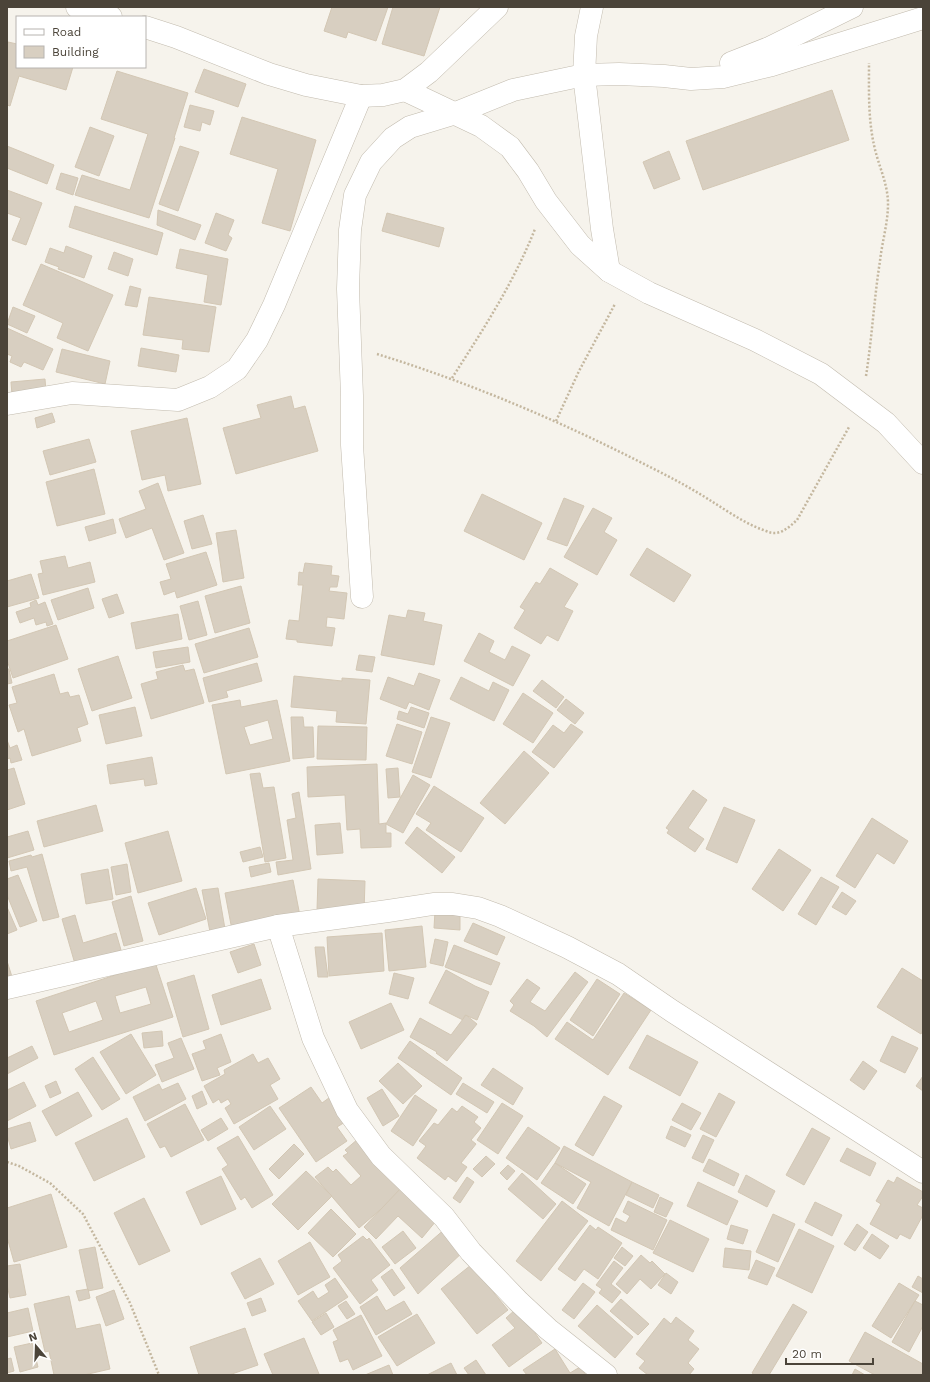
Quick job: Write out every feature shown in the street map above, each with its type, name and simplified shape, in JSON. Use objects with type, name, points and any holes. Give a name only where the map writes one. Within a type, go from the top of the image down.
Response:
[{"type":"street","points":[[78,7],[108,16]]},
{"type":"street","points":[[146,27],[176,37],[269,74],[306,85],[361,96],[383,95],[404,90],[429,72],[497,7]]},
{"type":"street","points":[[592,7],[586,36],[584,75],[602,229],[618,276]]},
{"type":"street","points":[[691,80],[769,48],[852,7]]},
{"type":"street","points":[[919,7],[923,9]]},
{"type":"street","points":[[362,597],[353,452],[348,282],[350,230],[355,195],[371,162],[393,138],[410,127],[456,113],[513,90],[584,75],[619,74],[664,76],[691,80],[723,77],[772,65],[863,35],[923,18]]},
{"type":"street","points":[[404,90],[481,126],[510,147],[528,171],[546,202],[580,245],[618,276],[684,310],[755,340],[821,374],[886,423],[923,463]]},
{"type":"street","points":[[7,404],[72,393],[178,400],[210,387],[237,369],[257,340],[274,305],[361,96]]},
{"type":"street","points":[[7,988],[278,926],[433,904],[454,904],[472,907],[500,916],[618,974],[691,1023],[923,1172]]},
{"type":"street","points":[[278,926],[313,1038],[347,1110],[381,1156],[444,1217],[471,1252],[519,1302],[548,1329],[606,1375]]},
{"type":"path","points":[[350,345],[452,378],[556,421],[606,444],[684,484],[736,516],[766,532],[775,534],[785,530],[797,520],[832,455],[862,404],[888,203],[887,186],[873,144],[868,89],[868,55],[863,35]]},
{"type":"path","points":[[452,378],[503,296],[528,245],[546,202]]},
{"type":"path","points":[[556,421],[579,371],[618,276]]},
{"type":"path","points":[[7,1162],[19,1166],[50,1183],[83,1214],[130,1303],[159,1375]]},
{"type":"building","points":[[332,7],[388,7],[376,41],[348,32],[346,38],[324,31]]},
{"type":"building","points":[[393,7],[440,7],[424,56],[382,44]]},
{"type":"building","points":[[8,42],[16,44],[16,68],[73,68],[66,90],[19,76],[10,106],[7,105]]},
{"type":"building","points":[[204,69],[246,84],[238,107],[195,92]]},
{"type":"building","points":[[117,71],[188,93],[149,218],[75,195],[82,175],[130,190],[148,134],[101,119]]},
{"type":"building","points":[[832,90],[849,140],[703,190],[686,141]]},
{"type":"building","points":[[190,105],[214,111],[210,125],[202,122],[200,131],[184,127]]},
{"type":"building","points":[[242,117],[316,140],[290,231],[262,223],[278,169],[230,154]]},
{"type":"building","points":[[90,127],[114,136],[99,176],[75,167]]},
{"type":"building","points":[[7,146],[54,165],[47,184],[7,168]]},
{"type":"building","points":[[180,146],[199,152],[178,211],[159,204]]},
{"type":"building","points":[[669,151],[680,179],[654,189],[643,162]]},
{"type":"building","points":[[61,173],[78,178],[73,195],[56,189]]},
{"type":"building","points":[[7,190],[42,203],[26,245],[12,240],[21,218],[7,213]]},
{"type":"building","points":[[75,206],[163,233],[157,255],[69,227]]},
{"type":"building","points":[[158,210],[201,225],[195,240],[157,225]]},
{"type":"building","points":[[216,213],[234,220],[228,235],[232,238],[226,251],[205,243]]},
{"type":"building","points":[[387,213],[444,228],[439,247],[382,231]]},
{"type":"building","points":[[66,246],[92,256],[84,278],[58,269],[59,267],[45,262],[50,248],[64,253]]},
{"type":"building","points":[[180,249],[228,259],[221,305],[204,302],[208,275],[176,268]]},
{"type":"building","points":[[114,252],[133,259],[128,276],[108,269]]},
{"type":"building","points":[[41,264],[113,295],[88,351],[57,338],[63,323],[23,305]]},
{"type":"building","points":[[130,286],[141,289],[137,307],[125,305]]},
{"type":"building","points":[[149,297],[216,307],[209,352],[182,349],[183,340],[143,335]]},
{"type":"building","points":[[13,307],[35,316],[27,333],[7,324]]},
{"type":"building","points":[[7,328],[53,349],[43,370],[24,362],[21,367],[10,362],[12,356],[7,354]]},
{"type":"building","points":[[141,348],[179,355],[176,372],[138,366]]},
{"type":"building","points":[[62,349],[110,361],[105,384],[56,372]]},
{"type":"building","points":[[45,379],[46,392],[12,395],[11,382]]},
{"type":"building","points":[[291,396],[294,409],[305,406],[318,451],[236,474],[223,428],[261,418],[257,405]]},
{"type":"building","points":[[52,413],[55,422],[37,428],[35,418]]},
{"type":"building","points":[[187,418],[201,484],[168,491],[165,475],[142,480],[131,431]]},
{"type":"building","points":[[89,439],[96,462],[50,475],[43,451]]},
{"type":"building","points":[[94,469],[105,514],[57,526],[46,482]]},
{"type":"building","points":[[158,483],[184,553],[164,560],[152,528],[126,538],[119,519],[146,509],[139,491]]},
{"type":"building","points":[[482,494],[542,523],[524,560],[464,531]]},
{"type":"building","points":[[564,498],[584,506],[567,546],[547,539]]},
{"type":"building","points":[[593,508],[612,518],[604,532],[617,540],[597,575],[564,557]]},
{"type":"building","points":[[203,515],[212,544],[192,549],[184,521]]},
{"type":"building","points":[[113,519],[116,533],[89,541],[85,527]]},
{"type":"building","points":[[236,530],[244,578],[223,582],[216,533]]},
{"type":"building","points":[[647,548],[691,575],[674,602],[630,575]]},
{"type":"building","points":[[206,552],[217,585],[177,598],[175,591],[164,595],[160,582],[171,579],[166,564]]},
{"type":"building","points":[[65,556],[68,568],[90,562],[95,582],[43,595],[38,574],[43,573],[40,561]]},
{"type":"building","points":[[305,563],[332,566],[331,575],[339,576],[337,587],[330,587],[329,591],[347,593],[344,619],[327,617],[326,627],[335,628],[332,646],[297,642],[297,640],[286,639],[289,620],[299,621],[303,585],[298,585],[299,572],[303,573]]},
{"type":"building","points":[[550,568],[578,584],[564,607],[573,611],[558,641],[547,635],[541,644],[514,628],[525,610],[520,607],[536,582],[540,584]]},
{"type":"building","points":[[31,574],[39,598],[7,607],[7,581]]},
{"type":"building","points":[[241,586],[250,623],[215,633],[205,596]]},
{"type":"building","points":[[88,588],[94,608],[58,620],[51,600]]},
{"type":"building","points":[[117,594],[124,613],[109,618],[102,599]]},
{"type":"building","points":[[36,600],[38,605],[45,602],[53,624],[47,626],[46,622],[36,625],[34,618],[20,623],[16,612],[31,607],[30,603]]},
{"type":"building","points":[[198,601],[207,635],[189,640],[180,606]]},
{"type":"building","points":[[408,610],[425,613],[423,621],[442,625],[434,665],[381,655],[389,615],[406,618]]},
{"type":"building","points":[[178,614],[182,639],[136,649],[131,623]]},
{"type":"building","points":[[56,625],[68,659],[13,678],[7,660],[7,641]]},
{"type":"building","points":[[249,628],[258,657],[204,673],[195,644]]},
{"type":"building","points":[[479,633],[494,641],[489,652],[505,660],[512,646],[530,655],[513,686],[464,661]]},
{"type":"building","points":[[188,647],[190,662],[156,668],[153,652]]},
{"type":"building","points":[[359,655],[375,657],[372,672],[356,670]]},
{"type":"building","points":[[118,656],[132,698],[92,711],[78,669]]},
{"type":"building","points":[[257,663],[262,681],[226,691],[228,697],[209,702],[203,678]]},
{"type":"building","points":[[183,665],[185,671],[194,669],[204,703],[151,719],[141,684],[158,679],[156,672]]},
{"type":"building","points":[[7,669],[9,669],[12,683],[7,684]]},
{"type":"building","points":[[419,673],[440,680],[429,710],[409,702],[406,709],[380,699],[388,677],[414,686]]},
{"type":"building","points":[[54,674],[60,694],[68,692],[70,697],[79,695],[88,724],[77,728],[81,741],[32,756],[24,729],[18,732],[9,705],[17,703],[12,687]]},
{"type":"building","points":[[294,676],[342,681],[342,678],[370,680],[366,724],[336,722],[337,711],[291,707]]},
{"type":"building","points":[[461,677],[489,691],[493,682],[509,690],[494,721],[450,699]]},
{"type":"building","points":[[542,680],[564,697],[556,708],[533,691]]},
{"type":"building","points":[[523,693],[553,713],[533,743],[503,724]]},
{"type":"building","points":[[566,699],[584,713],[575,724],[557,710]]},
{"type":"building","points":[[240,700],[241,707],[277,700],[290,761],[226,774],[212,705]],"holes":[[[268,720],[273,739],[250,745],[244,727]]]},
{"type":"building","points":[[135,707],[142,736],[106,744],[99,715]]},
{"type":"building","points":[[411,707],[429,713],[424,728],[397,719],[399,711],[408,714]]},
{"type":"building","points":[[291,717],[303,717],[304,727],[313,727],[314,757],[293,759]]},
{"type":"building","points":[[431,717],[450,723],[431,778],[412,772]]},
{"type":"building","points":[[397,724],[422,732],[412,764],[386,756]]},
{"type":"building","points":[[571,724],[583,732],[554,768],[532,752],[553,725],[564,733]]},
{"type":"building","points":[[318,726],[367,727],[366,760],[317,759]]},
{"type":"building","points":[[7,740],[10,748],[17,745],[22,760],[11,763],[10,758],[7,759]]},
{"type":"building","points":[[524,751],[549,773],[505,824],[480,803]]},
{"type":"building","points":[[152,757],[157,784],[145,786],[144,779],[110,784],[107,765]]},
{"type":"building","points":[[377,764],[379,824],[386,823],[386,833],[391,833],[391,847],[361,848],[360,829],[347,830],[345,795],[308,797],[307,767]]},
{"type":"building","points":[[14,768],[25,804],[7,810],[7,770]]},
{"type":"building","points":[[398,768],[400,797],[388,798],[386,769]]},
{"type":"building","points":[[260,773],[263,788],[274,787],[286,858],[265,862],[250,774]]},
{"type":"building","points":[[413,775],[430,785],[403,833],[386,824]]},
{"type":"building","points":[[434,786],[484,818],[461,852],[426,830],[431,823],[416,814]]},
{"type":"building","points":[[693,790],[707,800],[688,828],[704,839],[695,852],[667,833],[669,830],[666,828]]},
{"type":"building","points":[[299,792],[311,869],[278,875],[276,862],[293,860],[287,820],[296,818],[292,794]]},
{"type":"building","points":[[96,805],[103,831],[44,847],[37,821]]},
{"type":"building","points":[[724,807],[755,820],[737,863],[706,849]]},
{"type":"building","points":[[872,818],[908,841],[894,864],[877,853],[855,888],[836,876]]},
{"type":"building","points":[[340,823],[343,853],[317,855],[315,825]]},
{"type":"building","points":[[417,827],[455,857],[442,873],[405,843]]},
{"type":"building","points":[[28,831],[34,850],[7,858],[7,837]]},
{"type":"building","points":[[168,831],[182,881],[138,893],[125,843]]},
{"type":"building","points":[[260,847],[263,857],[243,862],[240,852]]},
{"type":"building","points":[[779,849],[811,870],[783,911],[752,889]]},
{"type":"building","points":[[42,854],[59,917],[43,921],[27,867],[11,871],[9,861],[31,855],[32,857]]},
{"type":"building","points":[[269,863],[271,872],[251,877],[249,867]]},
{"type":"building","points":[[127,864],[131,892],[116,895],[111,867]]},
{"type":"building","points":[[108,869],[113,899],[86,904],[81,874]]},
{"type":"building","points":[[18,875],[37,921],[20,927],[7,895],[7,879]]},
{"type":"building","points":[[821,877],[839,887],[816,925],[798,914]]},
{"type":"building","points":[[318,879],[365,881],[364,912],[317,910]]},
{"type":"building","points":[[293,880],[300,916],[232,930],[225,893]]},
{"type":"building","points":[[196,888],[206,919],[159,935],[148,903]]},
{"type":"building","points":[[218,888],[225,929],[210,932],[202,890]]},
{"type":"building","points":[[842,892],[856,901],[846,915],[832,907]]},
{"type":"building","points":[[131,896],[143,941],[124,946],[112,902]]},
{"type":"building","points":[[7,907],[17,930],[7,934]]},
{"type":"building","points":[[435,911],[460,912],[460,930],[434,928]]},
{"type":"building","points":[[75,915],[83,943],[116,933],[121,950],[75,964],[62,919]]},
{"type":"building","points":[[473,923],[505,937],[497,955],[464,941]]},
{"type":"building","points":[[422,926],[426,967],[389,971],[385,930]]},
{"type":"building","points":[[382,933],[384,971],[329,976],[327,937]]},
{"type":"building","points":[[435,939],[448,942],[443,966],[430,963]]},
{"type":"building","points":[[254,944],[261,965],[238,973],[230,952]]},
{"type":"building","points":[[454,945],[500,963],[491,985],[445,967]]},
{"type":"building","points":[[315,947],[324,947],[328,977],[318,977]]},
{"type":"building","points":[[7,961],[13,980],[7,982]]},
{"type":"building","points":[[155,962],[173,1017],[54,1055],[36,1001]],"holes":[[[146,987],[151,1004],[120,1013],[115,996]],[[96,1001],[103,1020],[69,1032],[62,1013]]]},
{"type":"building","points":[[902,968],[923,981],[923,1030],[921,1034],[877,1007]]},
{"type":"building","points":[[446,970],[489,992],[477,1020],[465,1015],[463,1020],[429,1003]]},
{"type":"building","points":[[575,972],[588,982],[547,1037],[534,1026],[510,1011],[514,1005],[510,1001],[527,979],[540,988],[530,1002],[545,1011]]},
{"type":"building","points":[[394,973],[414,978],[408,999],[389,994]]},
{"type":"building","points":[[194,975],[209,1029],[183,1037],[167,983]]},
{"type":"building","points":[[261,979],[271,1009],[221,1025],[212,995]]},
{"type":"building","points":[[597,979],[620,994],[593,1036],[570,1020]]},
{"type":"building","points":[[624,993],[651,1010],[608,1075],[555,1039],[567,1022],[593,1040]]},
{"type":"building","points":[[391,1003],[404,1030],[361,1049],[349,1022]]},
{"type":"building","points":[[466,1015],[477,1024],[447,1061],[436,1053],[437,1052],[410,1037],[420,1018],[451,1035]]},
{"type":"building","points":[[162,1031],[163,1046],[144,1048],[142,1033]]},
{"type":"building","points":[[131,1034],[156,1075],[126,1094],[100,1052]]},
{"type":"building","points":[[221,1034],[231,1062],[217,1068],[220,1075],[202,1081],[192,1054],[206,1049],[203,1041]]},
{"type":"building","points":[[647,1035],[698,1062],[680,1096],[629,1068]]},
{"type":"building","points":[[892,1036],[918,1048],[905,1073],[880,1061]]},
{"type":"building","points":[[181,1038],[194,1069],[162,1082],[155,1065],[174,1058],[168,1043]]},
{"type":"building","points":[[410,1041],[462,1078],[451,1095],[398,1058]]},
{"type":"building","points":[[32,1046],[38,1058],[7,1074],[7,1058]]},
{"type":"building","points":[[253,1054],[258,1063],[268,1058],[280,1079],[270,1085],[278,1099],[234,1124],[225,1108],[231,1104],[228,1099],[221,1103],[219,1099],[213,1103],[204,1086],[225,1074],[224,1070]]},
{"type":"building","points":[[93,1057],[120,1099],[102,1110],[75,1069]]},
{"type":"building","points":[[863,1061],[877,1071],[864,1090],[850,1080]]},
{"type":"building","points":[[398,1063],[422,1086],[403,1104],[379,1081]]},
{"type":"building","points":[[493,1068],[523,1088],[513,1105],[481,1085]]},
{"type":"building","points":[[923,1076],[923,1091],[916,1086]]},
{"type":"building","points":[[56,1081],[61,1093],[50,1098],[45,1086]]},
{"type":"building","points":[[24,1082],[36,1106],[7,1121],[7,1090]]},
{"type":"building","points":[[178,1083],[186,1099],[145,1121],[133,1097],[159,1084],[162,1090]]},
{"type":"building","points":[[463,1083],[494,1102],[487,1113],[456,1094]]},
{"type":"building","points":[[311,1087],[322,1103],[333,1095],[350,1119],[337,1127],[347,1141],[316,1162],[279,1108]]},
{"type":"building","points":[[382,1089],[399,1116],[383,1126],[367,1098]]},
{"type":"building","points":[[202,1091],[207,1104],[197,1109],[192,1096]]},
{"type":"building","points":[[78,1092],[92,1116],[56,1136],[42,1111]]},
{"type":"building","points":[[719,1093],[735,1102],[716,1137],[700,1129]]},
{"type":"building","points":[[415,1095],[437,1110],[413,1146],[391,1131]]},
{"type":"building","points":[[604,1096],[622,1106],[593,1156],[575,1145]]},
{"type":"building","points":[[502,1103],[523,1116],[498,1154],[477,1140]]},
{"type":"building","points":[[682,1103],[701,1113],[691,1130],[672,1120]]},
{"type":"building","points":[[185,1104],[204,1140],[171,1157],[165,1146],[160,1148],[147,1124]]},
{"type":"building","points":[[270,1106],[286,1129],[254,1150],[239,1127]]},
{"type":"building","points":[[462,1106],[478,1117],[474,1122],[481,1128],[471,1140],[476,1144],[461,1163],[467,1167],[456,1182],[448,1176],[445,1180],[417,1158],[426,1146],[419,1141],[434,1123],[438,1125],[452,1108],[457,1112]]},
{"type":"building","points":[[127,1118],[145,1157],[94,1181],[75,1143]]},
{"type":"building","points":[[221,1118],[228,1129],[208,1141],[201,1130]]},
{"type":"building","points":[[30,1122],[36,1141],[11,1149],[7,1129]]},
{"type":"building","points":[[671,1126],[691,1135],[685,1147],[666,1138]]},
{"type":"building","points":[[528,1127],[560,1148],[537,1180],[506,1158]]},
{"type":"building","points":[[812,1128],[830,1138],[804,1185],[786,1175]]},
{"type":"building","points":[[703,1135],[714,1140],[703,1163],[692,1158]]},
{"type":"building","points":[[238,1136],[273,1195],[252,1208],[245,1197],[241,1200],[222,1169],[228,1165],[217,1148]]},
{"type":"building","points":[[358,1139],[402,1191],[359,1228],[315,1177],[328,1167],[333,1172],[336,1169],[351,1185],[361,1176],[343,1156],[348,1153],[345,1150]]},
{"type":"building","points":[[294,1144],[304,1154],[279,1179],[269,1169]]},
{"type":"building","points":[[564,1146],[632,1182],[609,1226],[577,1208],[591,1182],[555,1163]]},
{"type":"building","points":[[847,1148],[876,1163],[870,1176],[840,1161]]},
{"type":"building","points":[[486,1156],[495,1164],[482,1177],[473,1169]]},
{"type":"building","points":[[709,1159],[739,1174],[734,1186],[703,1171]]},
{"type":"building","points":[[555,1163],[586,1184],[573,1204],[541,1183]]},
{"type":"building","points":[[508,1165],[515,1171],[507,1180],[500,1173]]},
{"type":"building","points":[[306,1171],[332,1196],[298,1230],[272,1204]]},
{"type":"building","points":[[522,1173],[556,1204],[543,1219],[508,1189]]},
{"type":"building","points":[[746,1175],[775,1191],[767,1207],[738,1192]]},
{"type":"building","points":[[221,1176],[236,1209],[201,1225],[186,1192]]},
{"type":"building","points":[[467,1177],[474,1182],[460,1203],[453,1198]]},
{"type":"building","points":[[897,1177],[923,1192],[923,1196],[917,1205],[923,1208],[923,1215],[910,1239],[900,1234],[897,1239],[870,1224],[881,1204],[876,1201],[888,1180],[894,1183]]},
{"type":"building","points":[[632,1182],[659,1195],[653,1208],[626,1195]]},
{"type":"building","points":[[698,1182],[738,1201],[727,1225],[687,1206]]},
{"type":"building","points":[[401,1188],[436,1221],[422,1238],[398,1216],[376,1239],[364,1227]]},
{"type":"building","points":[[51,1194],[67,1247],[14,1262],[7,1237],[7,1208]]},
{"type":"building","points":[[660,1197],[673,1203],[666,1217],[654,1212]]},
{"type":"building","points":[[144,1198],[170,1251],[139,1265],[114,1213]]},
{"type":"building","points":[[562,1201],[588,1221],[541,1281],[516,1261]]},
{"type":"building","points":[[628,1201],[667,1220],[653,1250],[611,1230],[616,1218],[626,1223],[630,1216],[623,1212]]},
{"type":"building","points":[[815,1202],[842,1215],[832,1236],[805,1222]]},
{"type":"building","points":[[331,1209],[356,1234],[333,1257],[308,1233]]},
{"type":"building","points":[[773,1214],[795,1224],[778,1262],[756,1252]]},
{"type":"building","points":[[670,1220],[709,1239],[693,1272],[653,1253]]},
{"type":"building","points":[[857,1224],[868,1232],[855,1251],[844,1244]]},
{"type":"building","points":[[590,1225],[596,1230],[598,1227],[622,1243],[598,1279],[584,1269],[575,1281],[558,1269]]},
{"type":"building","points":[[731,1225],[748,1230],[743,1244],[727,1239]]},
{"type":"building","points":[[446,1228],[464,1251],[418,1294],[400,1268]]},
{"type":"building","points":[[799,1229],[834,1246],[812,1293],[776,1276]]},
{"type":"building","points":[[403,1231],[416,1248],[395,1264],[382,1247]]},
{"type":"building","points":[[872,1234],[889,1246],[880,1259],[863,1248]]},
{"type":"building","points":[[363,1236],[367,1240],[369,1238],[390,1265],[371,1280],[378,1290],[360,1304],[333,1268],[342,1261],[338,1255]]},
{"type":"building","points":[[310,1242],[330,1277],[298,1295],[278,1261]]},
{"type":"building","points":[[95,1247],[103,1288],[88,1291],[79,1250]]},
{"type":"building","points":[[622,1247],[633,1256],[625,1266],[614,1258]]},
{"type":"building","points":[[725,1248],[751,1251],[749,1270],[723,1267]]},
{"type":"building","points":[[641,1255],[650,1263],[652,1261],[665,1274],[651,1289],[640,1279],[627,1294],[616,1284]]},
{"type":"building","points":[[260,1258],[274,1284],[245,1299],[231,1273]]},
{"type":"building","points":[[756,1260],[775,1268],[767,1285],[748,1278]]},
{"type":"building","points":[[614,1261],[623,1268],[611,1284],[621,1292],[612,1303],[599,1293],[602,1289],[596,1285]]},
{"type":"building","points":[[20,1264],[26,1295],[10,1298],[7,1285],[7,1266]]},
{"type":"building","points":[[471,1265],[508,1310],[477,1334],[441,1289]]},
{"type":"building","points":[[392,1269],[405,1288],[394,1296],[381,1277]]},
{"type":"building","points":[[666,1273],[678,1282],[671,1294],[658,1285]]},
{"type":"building","points":[[918,1276],[923,1279],[923,1293],[912,1287]]},
{"type":"building","points":[[335,1278],[348,1297],[312,1321],[298,1301],[313,1291],[318,1299],[329,1292],[325,1285]]},
{"type":"building","points":[[583,1283],[595,1292],[574,1319],[562,1310]]},
{"type":"building","points":[[899,1283],[919,1295],[891,1338],[872,1326]]},
{"type":"building","points":[[88,1289],[90,1298],[79,1301],[76,1291]]},
{"type":"building","points":[[114,1290],[124,1319],[106,1326],[96,1297]]},
{"type":"building","points":[[69,1296],[76,1329],[100,1324],[110,1369],[84,1375],[54,1375],[49,1351],[45,1352],[34,1304]]},
{"type":"building","points":[[377,1296],[386,1311],[404,1301],[412,1314],[376,1335],[360,1307]]},
{"type":"building","points":[[261,1298],[266,1311],[252,1316],[247,1303]]},
{"type":"building","points":[[621,1299],[649,1324],[638,1335],[610,1311]]},
{"type":"building","points":[[346,1301],[355,1314],[347,1319],[338,1306]]},
{"type":"building","points":[[915,1301],[923,1305],[923,1326],[909,1352],[892,1342]]},
{"type":"building","points":[[793,1304],[807,1312],[769,1375],[755,1375],[752,1373]]},
{"type":"building","points":[[597,1305],[633,1337],[615,1358],[578,1326]]},
{"type":"building","points":[[28,1308],[33,1331],[7,1337],[7,1313]]},
{"type":"building","points":[[516,1309],[537,1331],[535,1333],[542,1343],[509,1367],[492,1345],[515,1328],[506,1318]]},
{"type":"building","points":[[326,1313],[334,1327],[321,1335],[312,1322]]},
{"type":"building","points":[[417,1314],[435,1343],[397,1366],[378,1337]]},
{"type":"building","points":[[361,1315],[382,1356],[353,1370],[348,1359],[340,1362],[333,1342],[338,1340],[333,1330]]},
{"type":"building","points":[[676,1317],[694,1331],[688,1340],[699,1349],[688,1363],[694,1369],[689,1375],[648,1375],[639,1368],[645,1361],[636,1354],[664,1318],[671,1324]]},
{"type":"building","points":[[245,1328],[258,1365],[229,1375],[199,1375],[190,1347]]},
{"type":"building","points":[[865,1332],[923,1364],[923,1372],[921,1375],[875,1375],[849,1361]]},
{"type":"building","points":[[304,1338],[319,1374],[273,1375],[264,1354]]},
{"type":"building","points":[[32,1343],[38,1367],[20,1372],[14,1347]]},
{"type":"building","points":[[555,1349],[570,1373],[580,1367],[586,1375],[527,1375],[523,1370]]},
{"type":"building","points":[[11,1358],[14,1371],[7,1373],[7,1359]]},
{"type":"building","points":[[476,1360],[486,1375],[469,1375],[464,1368]]},
{"type":"building","points":[[451,1363],[457,1375],[427,1375]]},
{"type":"building","points":[[389,1365],[393,1375],[365,1375]]},
{"type":"building","points":[[855,1369],[865,1375],[852,1375]]}]
